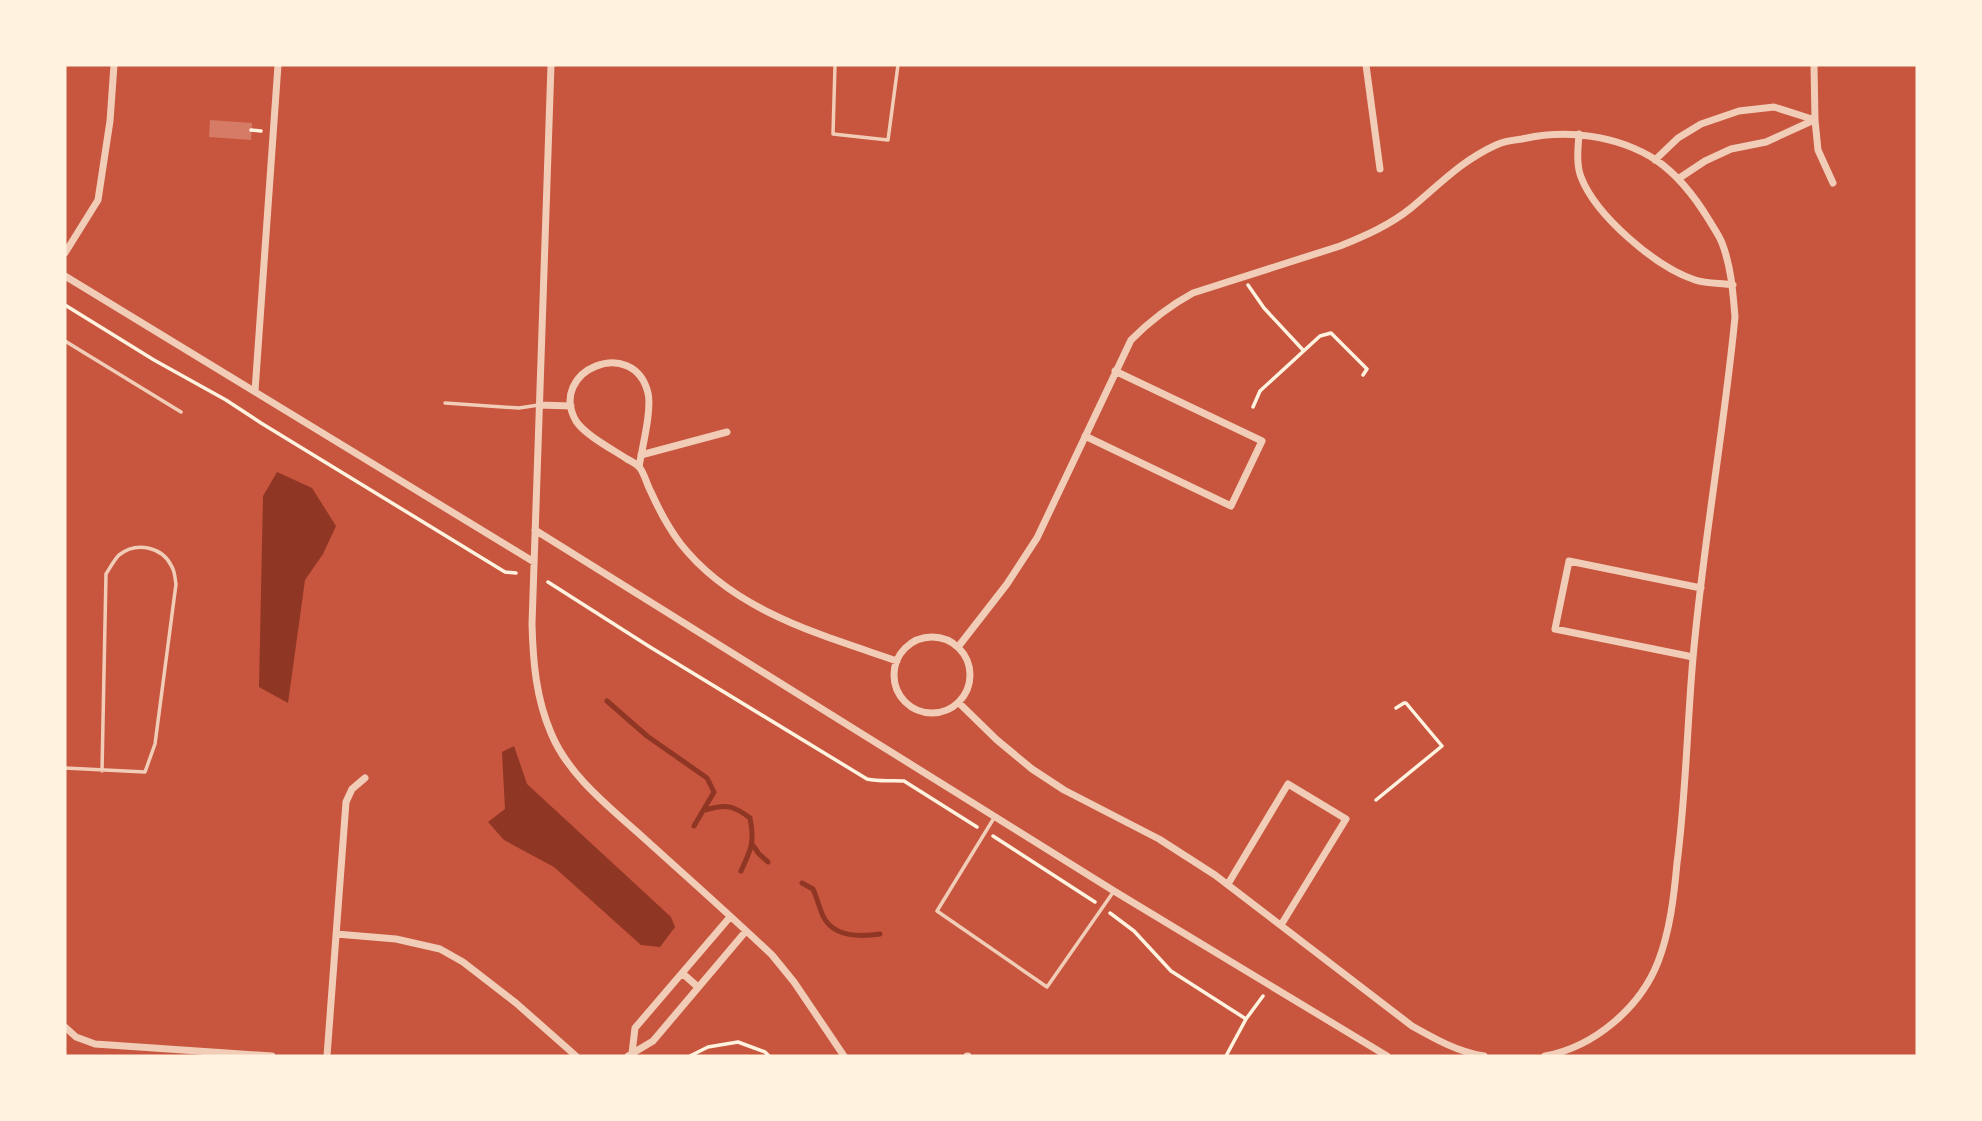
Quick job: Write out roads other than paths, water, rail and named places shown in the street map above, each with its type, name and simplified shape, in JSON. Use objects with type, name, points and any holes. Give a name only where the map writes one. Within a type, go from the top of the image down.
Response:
[{"type":"street","points":[[65,253],[98,200],[110,121],[114,65]]},
{"type":"street","points":[[255,391],[278,65]]},
{"type":"street","points":[[551,65],[534,562],[533,666],[539,700],[551,735],[573,770],[607,806],[772,955],[794,982],[844,1056]]},
{"type":"street","points":[[1366,65],[1380,169]]},
{"type":"street","points":[[1814,65],[1818,150],[1833,183]]},
{"type":"street","points":[[1655,160],[1678,138],[1701,124],[1739,111],[1774,107],[1815,120]]},
{"type":"street","points":[[1678,179],[1705,161],[1731,149],[1766,142],[1815,120]]},
{"type":"street","points":[[1579,134],[1580,176],[1590,194],[1610,218],[1645,253],[1696,281],[1733,285]]},
{"type":"street","points":[[958,647],[1007,584],[1037,538],[1131,340],[1171,305],[1193,293],[1340,246],[1389,223],[1410,209],[1456,168],[1500,143],[1535,136],[1579,134],[1618,142],[1655,160],[1678,179],[1698,202],[1722,242],[1733,285],[1735,317],[1693,657],[1681,834],[1672,905],[1658,961],[1646,985],[1636,1000],[1597,1035],[1545,1056]]},
{"type":"street","points":[[65,276],[534,562]]},
{"type":"street","points":[[639,467],[648,408],[648,394],[644,383],[625,365],[598,364],[586,371],[577,381],[571,406],[575,419],[582,429],[639,467],[662,516],[692,558],[753,605],[792,624],[897,661]]},
{"type":"street","points":[[1086,436],[1231,506],[1262,441],[1115,371]]},
{"type":"street","points":[[539,405],[571,406]]},
{"type":"street","points":[[641,456],[727,432]]},
{"type":"street","points":[[535,530],[1114,891],[1387,1056]]},
{"type":"street","points":[[1693,657],[1555,629],[1569,561],[1701,588]]},
{"type":"street","points":[[929,637],[950,641],[958,647],[966,657],[970,669],[970,681],[959,703],[939,713],[916,710],[907,704],[895,684],[894,672],[902,652],[909,645],[929,637]]},
{"type":"street","points":[[959,703],[1032,769],[1064,790],[1159,839],[1228,884],[1412,1026],[1436,1040],[1485,1056]]},
{"type":"street","points":[[327,1056],[346,802],[352,789],[365,778]]},
{"type":"street","points":[[1228,884],[1288,784],[1346,819],[1281,925]]},
{"type":"street","points":[[632,1055],[635,1028],[730,917]]},
{"type":"street","points":[[632,1055],[653,1041],[746,931]]},
{"type":"street","points":[[336,934],[396,939],[440,949],[463,962],[516,1003],[576,1056]]},
{"type":"street","points":[[682,973],[698,987]]},
{"type":"street","points":[[65,1027],[76,1037],[95,1044],[272,1056]]},
{"type":"lane","points":[[835,65],[833,134],[887,140],[898,65]]},
{"type":"lane","points":[[65,341],[181,412]]},
{"type":"lane","points":[[445,403],[519,408],[539,405]]},
{"type":"lane","points":[[65,768],[102,771],[145,772],[155,744],[176,584],[173,567],[161,552],[147,547],[130,549],[117,557],[106,574],[102,771]]},
{"type":"lane","points":[[995,817],[937,911],[1047,987],[1114,891]]},
{"type":"waterway","points":[[607,701],[647,736],[707,778],[714,792],[694,826]]},
{"type":"waterway","points":[[705,810],[729,807],[750,818],[751,846],[741,871]]},
{"type":"waterway","points":[[752,844],[768,862]]},
{"type":"waterway","points":[[802,883],[813,889],[823,916],[833,928],[848,934],[880,934]]}]
